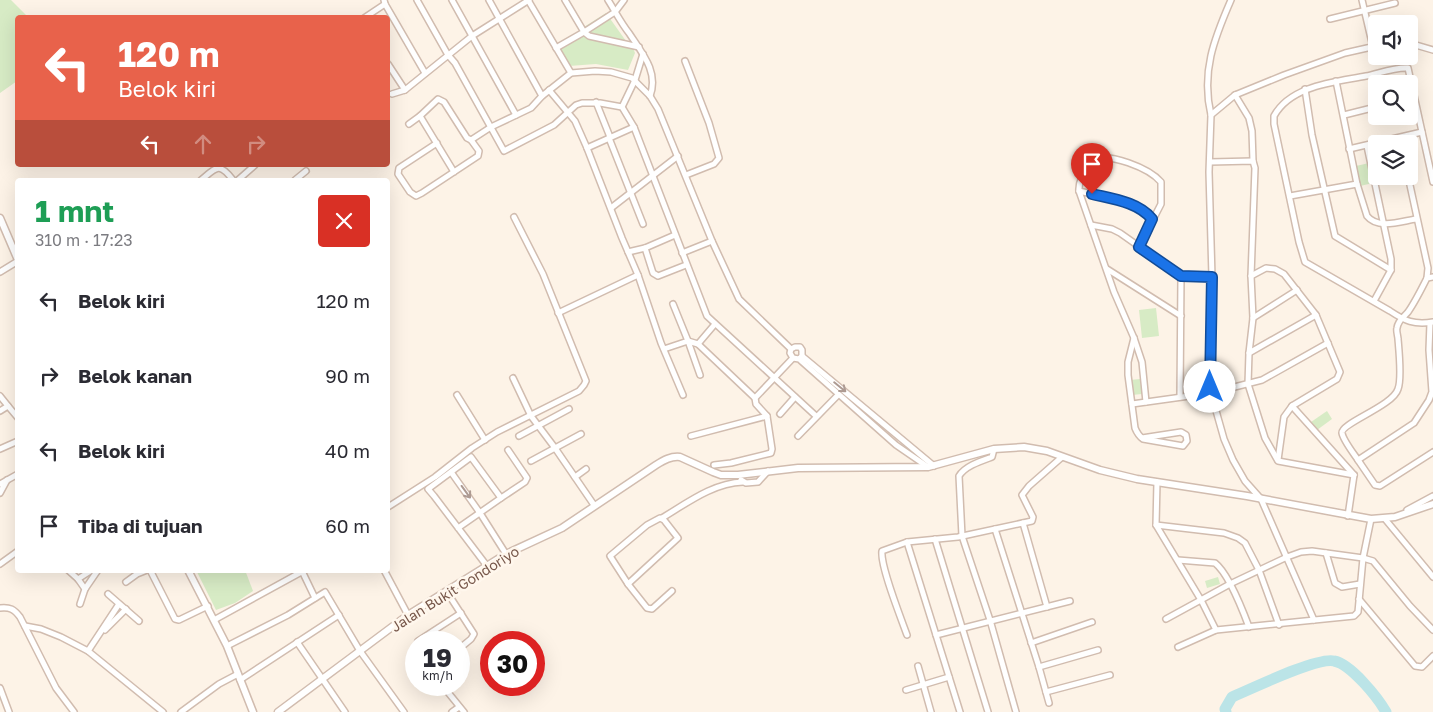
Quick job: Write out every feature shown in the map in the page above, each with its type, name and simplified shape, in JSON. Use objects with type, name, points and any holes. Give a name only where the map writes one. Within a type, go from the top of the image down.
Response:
[{"type":"street","points":[[417,0],[504,151],[554,125],[576,105],[596,102],[622,107],[634,127],[707,316],[816,416]]},
{"type":"street","points":[[452,0],[516,115]]},
{"type":"street","points":[[489,0],[542,96]]},
{"type":"street","points":[[392,94],[405,90],[472,36],[528,0],[571,73]]},
{"type":"street","points":[[565,0],[588,36],[639,47]]},
{"type":"street","points":[[608,0],[639,47],[651,70],[654,80],[650,96]]},
{"type":"street","points":[[556,48],[615,12],[624,0]]},
{"type":"street","points":[[1231,0],[1214,41],[1208,68],[1208,101],[1211,115],[1211,393],[1224,439],[1233,460],[1245,481],[1261,499],[1314,620]]},
{"type":"street","points":[[1362,0],[1368,19]]},
{"type":"street","points":[[368,15],[384,2],[425,73]]},
{"type":"street","points":[[1330,19],[1395,3]]},
{"type":"street","points":[[1418,45],[1433,50]]},
{"type":"street","points":[[1211,115],[1235,95],[1345,53],[1368,48]]},
{"type":"street","points":[[622,107],[635,80],[643,54]]},
{"type":"street","points":[[685,62],[719,154],[719,158],[714,164],[686,175]]},
{"type":"street","points":[[390,67],[405,90]]},
{"type":"street","points":[[1358,460],[1414,423],[1429,400],[1432,392],[1429,350],[1432,322],[1414,323],[1401,319],[1374,301],[1306,262],[1299,242],[1274,124],[1274,116],[1291,98],[1305,89],[1406,67],[1409,69],[1409,75]]},
{"type":"street","points":[[472,140],[491,127],[532,108],[542,96],[571,73],[611,72],[635,80],[650,96],[658,109],[712,241],[739,298],[791,349],[790,353],[931,466]]},
{"type":"street","points":[[1336,81],[1357,184],[1367,216],[1370,220],[1384,224],[1416,219]]},
{"type":"street","points":[[1305,89],[1312,135],[1335,236],[1391,270]]},
{"type":"street","points":[[549,90],[575,121],[638,275],[683,396]]},
{"type":"street","points":[[1235,95],[1249,118],[1255,168],[1251,276],[1253,318],[1248,384],[1265,438],[1278,461]]},
{"type":"street","points":[[409,124],[438,99],[441,99],[466,138],[472,140],[479,151],[478,156],[416,196],[410,192],[398,174],[399,168],[437,143]]},
{"type":"street","points":[[596,102],[643,224]]},
{"type":"street","points":[[1344,115],[1368,109]]},
{"type":"street","points":[[420,116],[454,172]]},
{"type":"street","points":[[1418,120],[1433,182]]},
{"type":"street","points":[[586,148],[634,127]]},
{"type":"street","points":[[1409,135],[1422,132]]},
{"type":"street","points":[[1349,149],[1367,146],[1392,259],[1391,270],[1374,301]]},
{"type":"street","points":[[611,208],[678,156]]},
{"type":"street","points":[[1139,247],[1152,219],[1162,204],[1161,182],[1157,177],[1144,169],[1123,161],[1102,158],[1092,160],[1078,186],[1079,191],[1114,292],[1134,338],[1143,368],[1146,402]]},
{"type":"street","points":[[1210,162],[1253,161]]},
{"type":"street","points":[[203,178],[214,169],[220,167],[231,178]]},
{"type":"street","points":[[240,178],[253,167]]},
{"type":"street","points":[[298,178],[306,171]]},
{"type":"street","points":[[1290,196],[1357,184]]},
{"type":"street","points":[[1410,185],[1428,268],[1427,278],[1397,328],[1399,387],[1397,393],[1370,414],[1346,426],[1342,432],[1375,485],[1380,486],[1433,452]]},
{"type":"street","points":[[1079,191],[1134,205],[1146,212],[1152,219]]},
{"type":"street","points":[[390,506],[435,477],[484,440],[579,391],[586,381],[543,274],[514,217]]},
{"type":"street","points":[[0,218],[15,254]]},
{"type":"street","points":[[1091,225],[1112,229],[1181,276],[1212,277]]},
{"type":"street","points":[[628,252],[645,248],[676,235]]},
{"type":"street","points":[[682,253],[712,241]]},
{"type":"street","points":[[645,248],[652,273],[655,275],[658,276],[686,265]]},
{"type":"street","points":[[0,272],[15,263]]},
{"type":"street","points":[[1107,268],[1181,316]]},
{"type":"street","points":[[1251,276],[1266,268],[1275,269],[1284,274],[1316,315],[1340,372],[1337,380],[1292,406],[1284,417],[1278,461]]},
{"type":"street","points":[[558,313],[638,275]]},
{"type":"street","points":[[1180,397],[1181,276]]},
{"type":"street","points":[[1427,278],[1433,277]]},
{"type":"street","points":[[1253,318],[1297,290]]},
{"type":"street","points":[[673,304],[700,376]]},
{"type":"street","points":[[1249,353],[1316,315]]},
{"type":"street","points":[[698,344],[715,324]]},
{"type":"street","points":[[1134,338],[1128,371],[1135,428],[1138,435],[1142,438],[1183,446],[1187,438],[1181,432],[1142,438]]},
{"type":"street","points":[[664,348],[688,341],[698,344],[755,398],[756,404],[767,416],[771,453],[731,463],[714,465]]},
{"type":"street","points":[[1132,404],[1211,393],[1262,380],[1328,344]]},
{"type":"street","points":[[755,398],[803,352],[800,347],[795,346],[791,349]]},
{"type":"street","points":[[798,358],[896,445],[931,466]]},
{"type":"street","points":[[514,378],[531,416],[540,426],[594,505]]},
{"type":"street","points":[[457,395],[484,440]]},
{"type":"street","points":[[798,436],[838,395]]},
{"type":"street","points":[[0,396],[15,414]]},
{"type":"street","points":[[780,414],[796,397]]},
{"type":"street","points":[[0,411],[8,406]]},
{"type":"street","points":[[1292,406],[1354,475]]},
{"type":"street","points":[[519,436],[569,409]]},
{"type":"street","points":[[691,436],[767,416]]},
{"type":"street","points":[[531,461],[582,434]]},
{"type":"street","points":[[0,449],[15,442]]},
{"type":"street","name":"Jalan Bukit Gondoriyo","points":[[278,712],[408,615],[506,554],[562,528],[656,465],[675,456],[722,475],[738,475],[779,469],[931,466],[994,449],[1024,447],[1047,451],[1100,470],[1137,479],[1261,499],[1348,516],[1385,519],[1433,504]]},
{"type":"street","points":[[994,449],[992,457],[961,472],[959,476],[962,536],[990,620],[1016,712]]},
{"type":"street","points":[[458,528],[525,482],[527,478],[508,450]]},
{"type":"street","points":[[486,566],[428,489],[471,457],[501,498]]},
{"type":"street","points":[[907,636],[881,556],[882,551],[907,542],[962,536],[1032,521],[1033,517],[1022,495],[1029,486],[1062,457]]},
{"type":"street","points":[[1278,461],[1354,475]]},
{"type":"street","points":[[575,477],[586,469]]},
{"type":"street","points":[[672,591],[652,609],[647,608],[628,584],[610,556],[648,525],[714,488],[730,482],[750,484],[758,482],[768,471]]},
{"type":"street","points":[[451,472],[506,554]]},
{"type":"street","points":[[738,475],[742,482]]},
{"type":"street","points":[[1348,516],[1354,475]]},
{"type":"street","points":[[0,484],[15,476]]},
{"type":"street","points":[[0,493],[7,480]]},
{"type":"street","points":[[1156,482],[1156,525],[1201,600],[1216,630]]},
{"type":"street","points":[[1395,517],[1433,496]]},
{"type":"street","points":[[628,584],[678,538],[662,518]]},
{"type":"street","points":[[1178,647],[1216,630],[1279,625],[1347,617],[1356,614],[1363,558],[1371,519]]},
{"type":"street","points":[[1385,519],[1433,576]]},
{"type":"street","points":[[1023,524],[1048,607]]},
{"type":"street","points":[[1156,525],[1224,534],[1238,538],[1245,543],[1259,570],[1279,625]]},
{"type":"street","points":[[995,529],[1049,703]]},
{"type":"street","points":[[935,539],[988,712]]},
{"type":"street","points":[[907,542],[960,712]]},
{"type":"street","points":[[1166,618],[1259,570],[1287,557],[1308,551],[1363,558],[1376,564],[1404,599],[1433,630]]},
{"type":"street","points":[[0,564],[15,553]]},
{"type":"street","points":[[1326,554],[1336,583],[1342,587],[1360,584]]},
{"type":"street","points":[[1178,560],[1215,563],[1220,567],[1230,584],[1249,627]]},
{"type":"street","points":[[71,573],[85,589]]},
{"type":"street","points":[[78,579],[87,573]]},
{"type":"street","points":[[80,604],[85,589],[96,573]]},
{"type":"street","points":[[126,582],[135,573]]},
{"type":"street","points":[[151,573],[175,619],[179,620],[208,606]]},
{"type":"street","points":[[190,573],[227,646],[253,712]]},
{"type":"street","points":[[214,620],[299,573]]},
{"type":"street","points":[[304,573],[315,598]]},
{"type":"street","points":[[386,573],[408,615]]},
{"type":"street","points":[[227,646],[288,615],[325,592],[360,651],[404,712]]},
{"type":"street","points":[[447,592],[474,634],[470,638]]},
{"type":"street","points":[[108,594],[139,621]]},
{"type":"street","points":[[1359,598],[1415,666],[1422,667],[1433,656]]},
{"type":"street","points":[[936,635],[964,630],[990,620],[1070,601]]},
{"type":"street","points":[[88,652],[119,604]]},
{"type":"street","points":[[0,608],[9,607],[13,609],[25,626],[56,688],[74,712]]},
{"type":"street","points":[[97,638],[126,610]]},
{"type":"street","points":[[433,631],[460,613]]},
{"type":"street","points":[[181,712],[219,684],[239,677],[339,615]]},
{"type":"street","points":[[1031,643],[1092,622]]},
{"type":"street","points":[[25,626],[41,629],[61,637],[88,652],[163,712]]},
{"type":"street","points":[[296,642],[345,712]]},
{"type":"street","points":[[1039,667],[1098,650]]},
{"type":"street","points":[[918,666],[931,712]]},
{"type":"street","points":[[1046,692],[1110,675]]},
{"type":"street","points":[[906,690],[949,677]]},
{"type":"street","points":[[0,688],[7,711]]},
{"type":"street","points":[[451,696],[464,712]]},
{"type":"street","points":[[452,712],[460,707]]},
{"type":"green space","points":[[0,0],[11,0],[26,15],[15,15],[15,82],[0,93]]},
{"type":"green space","points":[[606,13],[626,41],[587,32],[584,27]]},
{"type":"green space","points":[[574,34],[633,48],[635,53],[628,70],[596,64],[569,66],[556,45]]},
{"type":"green space","points":[[1368,163],[1368,184],[1360,186],[1356,166]]},
{"type":"green space","points":[[1156,308],[1159,336],[1142,338],[1139,310]]},
{"type":"green space","points":[[1140,379],[1142,394],[1132,395],[1130,380]]},
{"type":"green space","points":[[1327,411],[1332,419],[1317,430],[1311,422]]},
{"type":"green space","points":[[198,573],[246,573],[253,591],[235,603],[216,610]]},
{"type":"green space","points":[[1218,577],[1220,584],[1207,588],[1205,581]]},
{"type":"waterway","points":[[1226,712],[1225,709],[1232,697],[1299,669],[1326,661],[1341,663],[1348,668],[1371,691],[1386,712]]},
{"type":"route","points":[[1092,194],[1134,205],[1146,212],[1152,219],[1139,247],[1173,272],[1181,276],[1212,277],[1210,387]]}]
